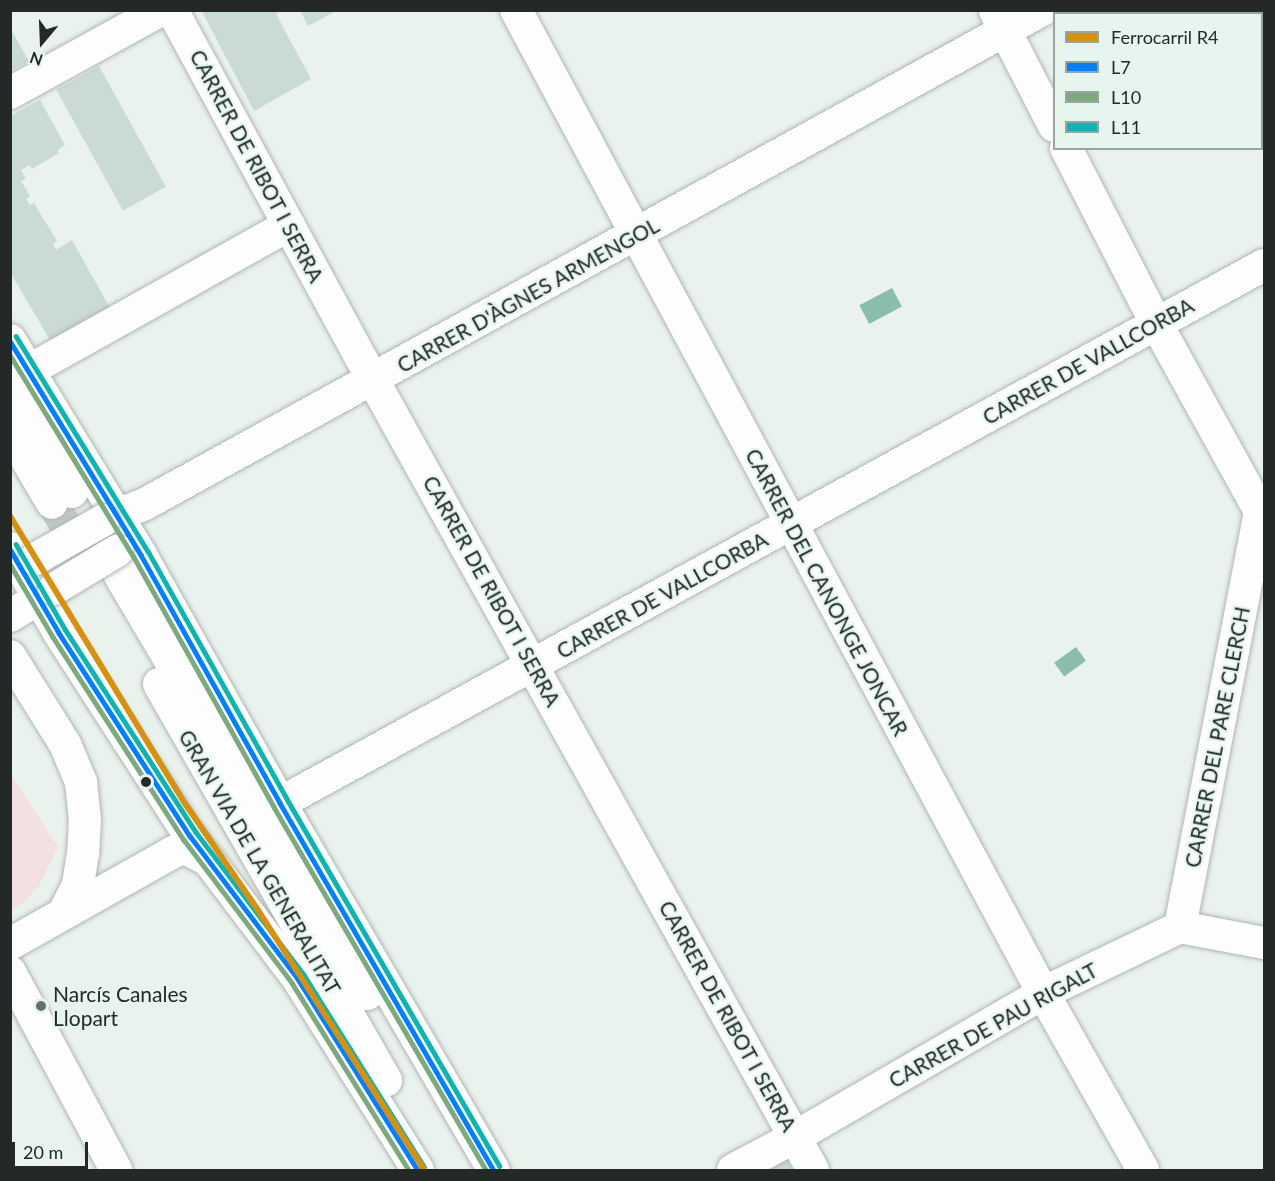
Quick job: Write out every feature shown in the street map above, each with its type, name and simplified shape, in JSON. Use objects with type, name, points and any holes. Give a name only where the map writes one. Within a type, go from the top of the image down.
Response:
[{"type":"street","points":[[10,93],[161,10]]},
{"type":"street","name":"CARRER DE RIBOT I SERRA","points":[[172,10],[373,380],[813,1170]]},
{"type":"street","name":"CARRER DEL CANONGE JONCAR","points":[[516,10],[1043,993],[1143,1170]]},
{"type":"street","name":"CARRER D'ÀGNES ARMENGOL","points":[[19,562],[110,517],[145,504],[636,236],[1000,20],[1042,10]]},
{"type":"street","points":[[1000,20],[1053,124]]},
{"type":"street","points":[[1067,150],[1156,323],[1262,516]]},
{"type":"street","points":[[19,379],[289,225]]},
{"type":"street","name":"CARRER DE VALLCORBA","points":[[280,803],[1264,265]]},
{"type":"street","points":[[10,340],[19,379],[62,497],[10,430]]},
{"type":"street","points":[[19,379],[110,517],[120,566],[280,803],[494,1170]]},
{"type":"street","name":"CARRER DEL PARE CLERCH","points":[[1180,927],[1262,516]]},
{"type":"street","points":[[19,562],[46,594],[59,633],[208,860],[298,979],[414,1166]]},
{"type":"street","points":[[10,616],[46,594],[120,566]]},
{"type":"street","name":"GRAN VIA DE LA GENERALITAT","points":[[120,566],[438,1170]]},
{"type":"street","name":"GRAN VIA DE LA GENERALITAT","points":[[120,566],[472,1170]]},
{"type":"street","points":[[10,656],[65,744],[81,782],[86,819],[83,853],[78,885],[65,911]]},
{"type":"street","points":[[10,944],[178,849],[191,850],[208,860]]},
{"type":"street","points":[[1180,927],[1264,943]]},
{"type":"street","name":"CARRER DE PAU RIGALT","points":[[732,1170],[795,1137],[1043,993],[1180,927]]},
{"type":"street","points":[[10,972],[116,1170]]},
{"type":"shaded area","points":[[892,288],[902,307],[869,324],[859,305]]},
{"type":"shaded area","points":[[1076,647],[1086,661],[1064,677],[1054,663]]},
{"type":"shaded area","points":[[11,775],[58,847],[39,886],[24,902],[11,911]]},
{"type":"building","points":[[201,10],[283,10],[276,14],[311,79],[254,111]]},
{"type":"building","points":[[300,10],[338,10],[308,26]]},
{"type":"building","points":[[10,28],[29,61],[10,71]]},
{"type":"building","points":[[99,66],[166,187],[123,210],[56,90]]},
{"type":"building","points":[[40,100],[65,145],[57,150],[59,153],[32,169],[30,165],[21,170],[26,178],[21,181],[30,196],[26,199],[30,205],[34,203],[57,241],[53,244],[56,250],[72,240],[110,308],[51,342],[10,272],[10,116]]},
{"type":"building","points":[[787,1160],[793,1170],[769,1170]]},
{"type":"tunnel","points":[[52,503],[102,585]]},
{"type":"rail line","name":"R4","points":[[10,516],[186,805],[258,910],[424,1170]]},
{"type":"transit line","name":"L11","points":[[16,336],[148,551],[287,799],[500,1166]]},
{"type":"transit line","name":"L7","points":[[10,341],[141,555],[280,803],[494,1170]]},
{"type":"transit line","name":"L10","points":[[10,355],[135,559],[274,807],[486,1170]]},
{"type":"transit line","name":"L11","points":[[16,544],[65,629],[196,832],[304,975],[424,1166]]},
{"type":"transit line","name":"L7","points":[[10,549],[59,633],[190,836],[298,979],[418,1170]]},
{"type":"transit line","name":"L10","points":[[10,564],[53,637],[184,840],[292,983],[409,1170]]},
{"type":"place","name":"Narcís Canales Llopart","points":[[41,1006]]}]
